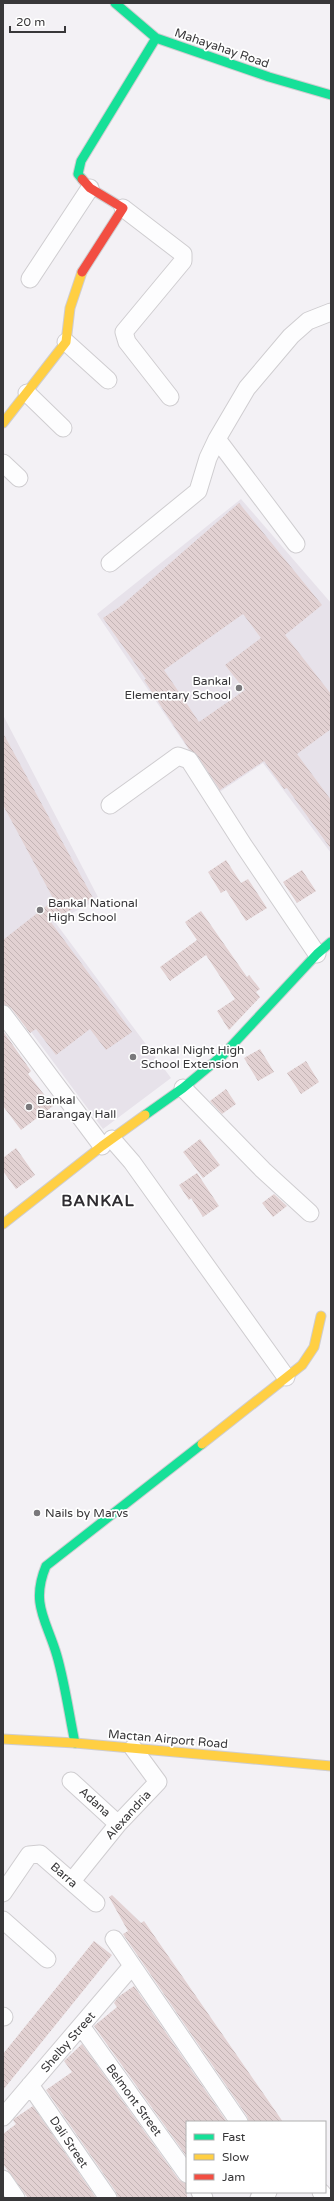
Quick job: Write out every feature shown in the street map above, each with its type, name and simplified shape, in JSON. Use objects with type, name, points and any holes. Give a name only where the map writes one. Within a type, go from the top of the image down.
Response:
[{"type":"street","name":"Mahayahay Road","points":[[116,3],[156,38],[269,77],[331,95]]},
{"type":"street","points":[[156,38],[81,161],[78,174],[90,188],[123,208],[183,254],[183,261],[124,332],[127,342],[170,397]]},
{"type":"street","points":[[30,279],[90,188]]},
{"type":"street","points":[[3,423],[66,342],[70,308],[77,284],[84,270],[123,208]]},
{"type":"street","points":[[110,563],[198,491],[208,458],[217,439],[247,388],[291,336],[308,321],[331,312]]},
{"type":"street","points":[[66,342],[108,380]]},
{"type":"street","points":[[27,393],[63,428]]},
{"type":"street","points":[[217,439],[296,544]]},
{"type":"street","points":[[3,463],[19,478]]},
{"type":"street","points":[[3,1224],[107,1143],[183,1088],[223,1055],[326,951],[244,846],[189,760],[178,756],[110,805]]},
{"type":"street","points":[[3,1014],[107,1143],[132,1162],[286,1377]]},
{"type":"street","points":[[183,1088],[263,1170],[310,1213]]},
{"type":"street","points":[[75,1743],[57,1656],[41,1614],[39,1582],[46,1566],[302,1364],[314,1347],[321,1316]]},
{"type":"street","name":"Mactan Airport Road","points":[[3,1739],[75,1743],[331,1766]]},
{"type":"street","name":"Alexandria","points":[[72,1881],[118,1824],[158,1782],[134,1748]]},
{"type":"street","name":"Adana","points":[[71,1781],[118,1824]]},
{"type":"street","name":"Barra","points":[[3,1893],[29,1855],[40,1854],[96,1903]]},
{"type":"street","points":[[3,1920],[47,1959]]},
{"type":"street","points":[[114,1939],[238,2121]]},
{"type":"street","name":"Shelby Street","points":[[3,2117],[132,1966]]},
{"type":"street","name":"Belmont Street","points":[[81,2026],[186,2173]]},
{"type":"street","name":"Dali Street","points":[[30,2085],[108,2198]]},
{"type":"street","points":[[3,2179],[16,2198]]},
{"type":"shaded area","name":"Bankal Elementary School","points":[[241,499],[331,603],[331,853],[263,763],[218,793],[97,614]]},
{"type":"shaded area","name":"Bankal National High School","points":[[3,715],[99,899],[55,922],[171,1078],[103,1129],[3,994]]},
{"type":"building","name":"Bankal Elementary School","points":[[239,503],[322,605],[285,635],[331,694],[331,729],[297,754],[331,800],[331,849],[287,788],[284,789],[264,761],[220,790],[197,755],[189,749],[144,680],[146,679],[103,618],[121,606]],"holes":[[[243,614],[261,638],[225,665],[245,690],[199,722],[164,670]]]},
{"type":"building","points":[[3,733],[93,898],[50,921],[132,1032],[106,1050],[90,1029],[56,1055],[36,1029],[30,1033],[11,1008],[3,1004],[3,940],[54,900],[3,805]]},
{"type":"building","points":[[226,860],[241,883],[248,879],[267,908],[246,921],[226,890],[221,893],[208,872]]},
{"type":"building","points":[[302,870],[316,891],[297,903],[283,882]]},
{"type":"building","points":[[201,911],[247,977],[249,975],[260,989],[256,992],[260,997],[229,1030],[217,1011],[235,999],[206,955],[170,981],[160,967],[197,940],[185,922]]},
{"type":"building","points":[[3,1031],[31,1071],[28,1074],[53,1106],[21,1130],[3,1106]]},
{"type":"building","points":[[260,1049],[274,1072],[258,1081],[244,1058]]},
{"type":"building","points":[[306,1061],[319,1082],[301,1094],[287,1073]]},
{"type":"building","points":[[226,1089],[236,1104],[222,1114],[210,1101]]},
{"type":"building","points":[[200,1139],[220,1165],[203,1178],[183,1152]]},
{"type":"building","points":[[16,1148],[35,1175],[16,1189],[3,1171],[3,1158]]},
{"type":"building","points":[[197,1173],[219,1206],[203,1217],[191,1198],[189,1200],[179,1185]]},
{"type":"building","points":[[274,1194],[287,1206],[273,1217],[262,1203]]},
{"type":"building","points":[[112,1895],[141,1923],[144,1921],[282,2121],[249,2121],[247,2116],[123,1934],[128,1931],[109,1897]]},
{"type":"building","points":[[94,1941],[112,1955],[3,2090],[3,2054]]},
{"type":"building","points":[[134,1986],[226,2121],[186,2121],[186,2156],[94,2026],[117,2007],[114,2003],[118,1997]]},
{"type":"building","points":[[82,2044],[179,2180],[186,2184],[187,2198],[118,2198],[116,2192],[46,2090],[72,2072],[64,2061]]},
{"type":"building","points":[[33,2106],[96,2198],[28,2198],[3,2164],[3,2134],[16,2124],[13,2120],[15,2118]]},
{"type":"traffic: fast","points":[[115,3],[156,38],[269,77],[331,95]]},
{"type":"traffic: fast","points":[[82,179],[78,174],[81,161],[156,38]]},
{"type":"traffic: fast","points":[[145,1115],[183,1088],[223,1055],[317,954],[331,942]]},
{"type":"traffic: fast","points":[[75,1743],[60,1667],[40,1602],[41,1579],[46,1566],[202,1444]]},
{"type":"traffic: slow","points":[[3,423],[66,342],[70,308],[82,272]]},
{"type":"traffic: slow","points":[[3,1224],[102,1146],[145,1115]]},
{"type":"traffic: slow","points":[[202,1444],[302,1365],[314,1347],[321,1316]]},
{"type":"traffic: slow","points":[[3,1739],[75,1743],[331,1766]]},
{"type":"traffic: jam","points":[[82,179],[90,188],[123,208],[82,272]]},
{"type":"place","name":"Bankal Elementary School","points":[[239,688]]},
{"type":"place","name":"Bankal National High School","points":[[40,910]]},
{"type":"place","name":"Bankal Night High School Extension","points":[[133,1057]]},
{"type":"place","name":"Bankal Barangay Hall","points":[[29,1107]]},
{"type":"place","name":"Nails by Marvs","points":[[37,1513]]},
{"type":"district","name":"BANKAL","points":[[98,1201]]}]
